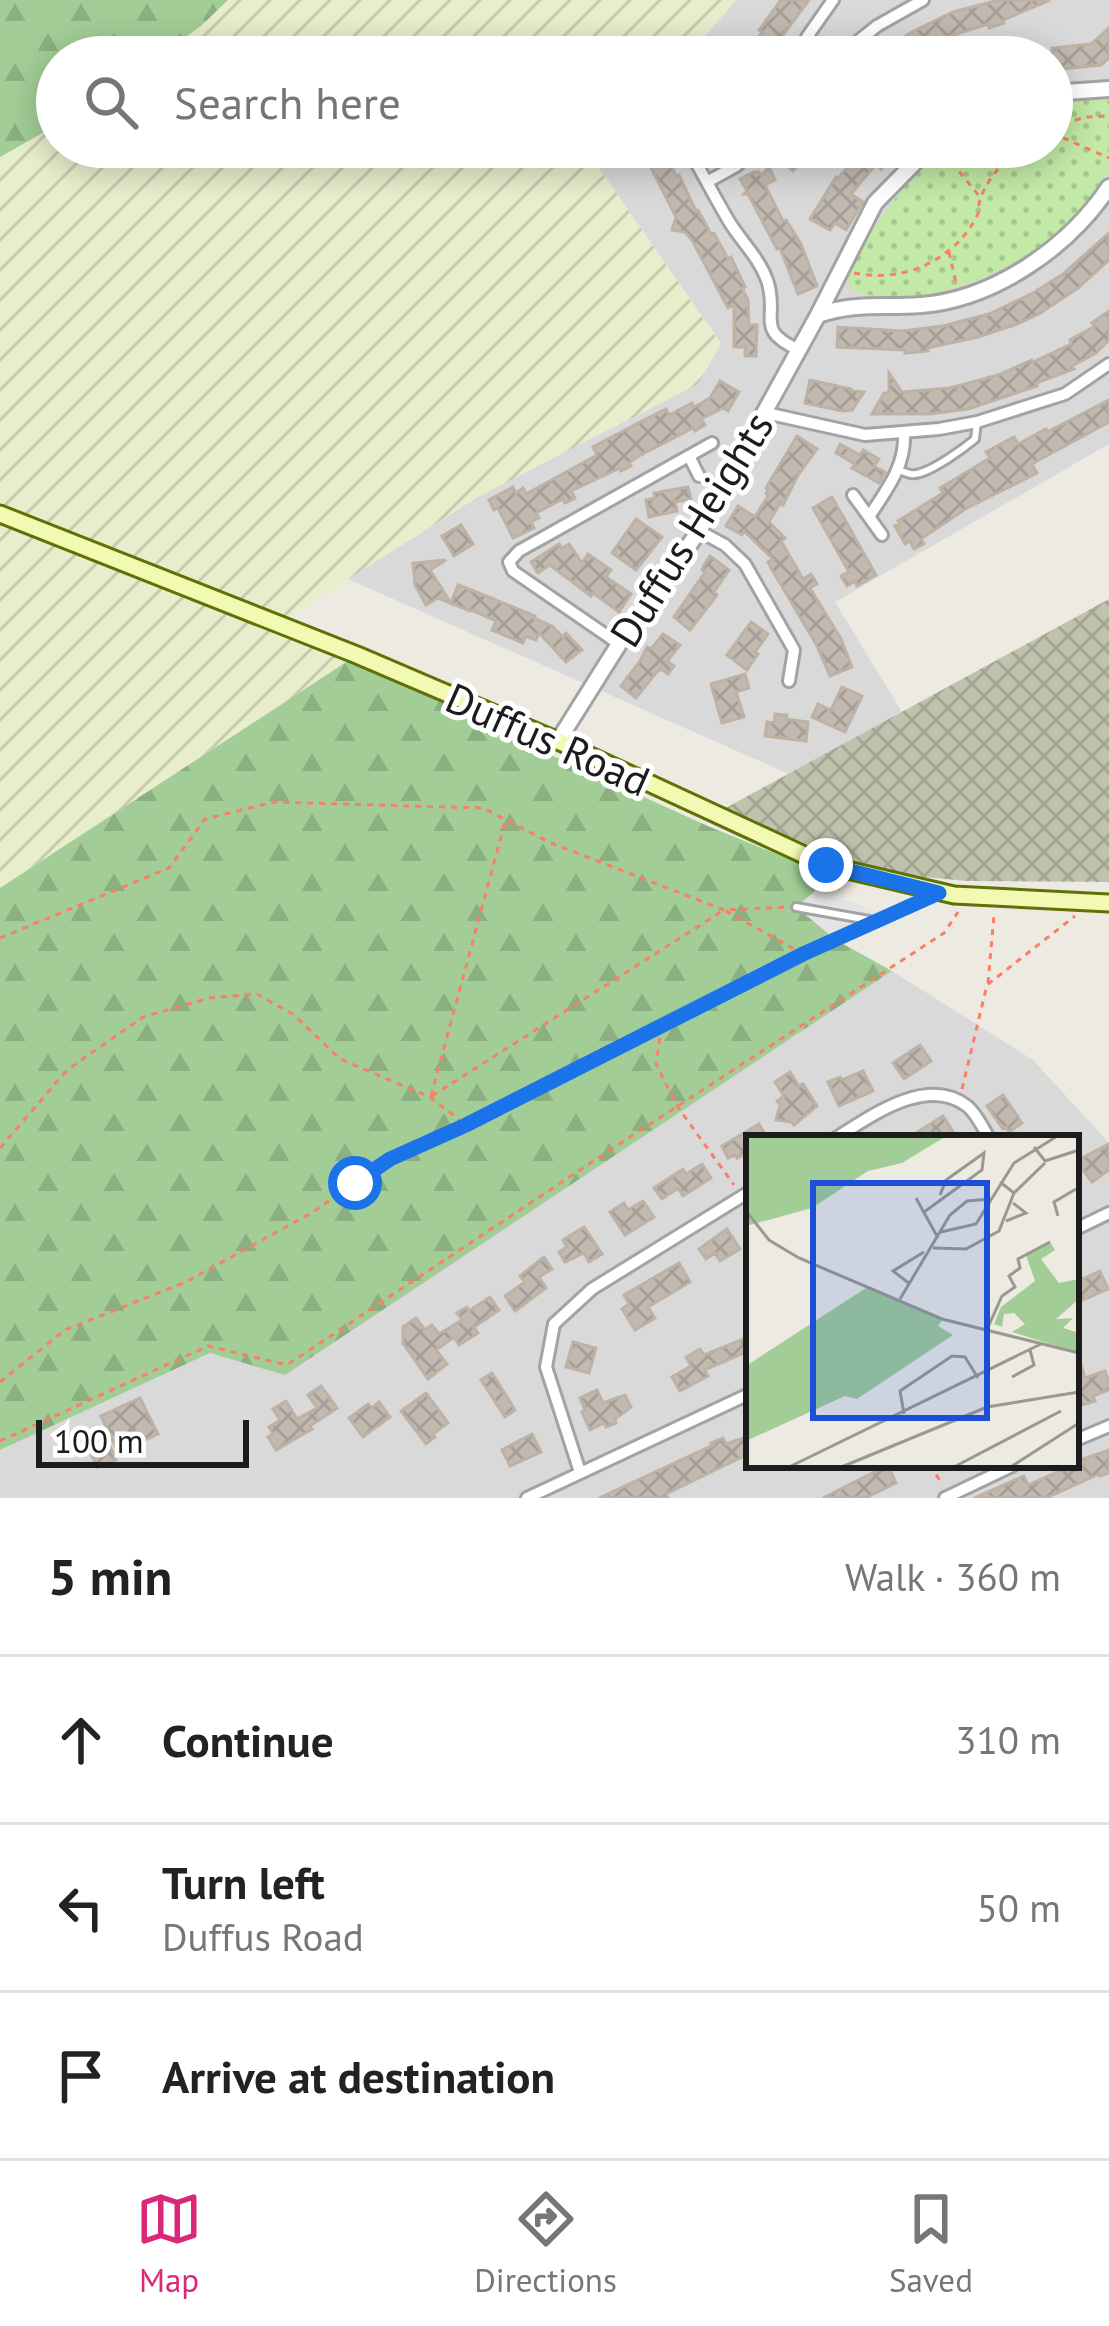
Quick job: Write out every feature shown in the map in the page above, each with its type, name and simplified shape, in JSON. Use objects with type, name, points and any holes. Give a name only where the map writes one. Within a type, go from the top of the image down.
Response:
[{"type":"main road","name":"Duffus Road","points":[[0,514],[357,655],[558,741],[826,865],[939,893],[1102,902]]},
{"type":"street","points":[[808,36],[833,0]]},
{"type":"street","points":[[864,36],[923,0]]},
{"type":"street","points":[[1073,92],[1109,89]]},
{"type":"street","points":[[699,168],[766,278],[771,332],[799,350]]},
{"type":"street","points":[[707,182],[732,168]]},
{"type":"street","name":"Duffus Heights","points":[[558,741],[699,530],[875,203],[909,168]]},
{"type":"street","points":[[818,315],[842,306],[924,305],[980,291],[1039,259],[1077,227],[1109,188]]},
{"type":"street","points":[[840,272],[847,294],[857,305]]},
{"type":"street","points":[[766,413],[865,435],[977,422],[1065,394],[1109,364]]},
{"type":"street","points":[[869,517],[899,470],[904,432]]},
{"type":"street","points":[[619,644],[513,572],[509,562],[519,551],[712,443]]},
{"type":"street","points":[[689,456],[699,476]]},
{"type":"street","points":[[853,495],[881,535]]},
{"type":"street","points":[[699,530],[745,564],[794,650],[789,681]]},
{"type":"street","points":[[841,1135],[890,1104],[939,1094],[969,1107],[987,1135]]},
{"type":"street","points":[[580,1472],[546,1367],[554,1324],[592,1289],[745,1194]]},
{"type":"street","points":[[1079,1228],[1109,1213]]},
{"type":"street","points":[[527,1498],[746,1395]]},
{"type":"street","points":[[1079,1439],[1109,1426]]},
{"type":"street","points":[[948,1497],[1008,1468]]},
{"type":"lane","points":[[899,470],[920,473],[957,452],[975,439],[977,422]]},
{"type":"lane","points":[[803,954],[939,893]]},
{"type":"lane","points":[[796,907],[872,921]]},
{"type":"path","points":[[1073,121],[1109,116]]},
{"type":"path","points":[[1073,140],[1109,158]]},
{"type":"path","points":[[956,168],[980,198]]},
{"type":"path","points":[[840,272],[877,278],[925,268],[957,243],[979,215],[980,198],[999,168]]},
{"type":"path","points":[[948,250],[960,296]]},
{"type":"path","points":[[0,938],[169,868],[205,819],[274,802],[483,808],[551,842],[724,910],[803,954]]},
{"type":"path","points":[[430,1096],[506,820]]},
{"type":"path","points":[[0,1441],[208,1346],[287,1365],[944,933],[968,896]]},
{"type":"path","points":[[959,1102],[988,985],[996,896]]},
{"type":"path","points":[[988,985],[1102,902]]},
{"type":"path","points":[[430,1096],[724,910],[796,907]]},
{"type":"path","points":[[0,1382],[65,1330],[186,1282],[313,1212],[390,1159],[803,954]]},
{"type":"path","points":[[1,1146],[67,1070],[142,1017],[209,998],[257,994],[294,1016],[340,1059],[430,1096],[466,1125]]},
{"type":"path","points":[[662,1025],[656,1064],[677,1106],[745,1194]]},
{"type":"path","points":[[931,1468],[948,1497]]},
{"type":"shaded area","points":[[228,0],[736,0],[705,36],[187,36]]},
{"type":"shaded area","points":[[736,0],[1109,0],[1109,444],[835,602],[902,712],[789,774],[348,579],[721,343],[599,168],[1073,168],[1073,36],[705,36]]},
{"type":"shaded area","points":[[36,137],[36,168],[599,168],[721,344],[698,384],[476,498],[279,623],[357,655],[0,888],[0,157]]},
{"type":"shaded area","points":[[1109,599],[1109,882],[914,876],[842,858],[722,810]]},
{"type":"shaded area","points":[[813,893],[886,916],[836,940],[796,907]]},
{"type":"shaded area","points":[[892,971],[1033,1060],[1109,1143],[1109,1498],[0,1498],[0,1450],[210,1353],[285,1374]]},
{"type":"green space","points":[[0,0],[228,0],[187,36],[36,36],[36,137],[0,157]]},
{"type":"green space","points":[[1109,98],[1108,173],[1066,228],[1033,252],[957,287],[882,297],[850,289],[847,278],[866,241],[924,168],[1073,168],[1073,101]]},
{"type":"green space","points":[[357,655],[549,754],[826,874],[797,906],[836,940],[892,971],[285,1375],[210,1353],[0,1450],[0,888]]},
{"type":"building","points":[[781,0],[809,0],[782,36],[759,36]]},
{"type":"building","points":[[999,0],[1050,0],[989,28],[988,24],[950,36],[906,36],[953,12]]},
{"type":"building","points":[[1109,28],[1109,58],[1101,65],[1073,68],[1073,46],[1091,44]]},
{"type":"building","points":[[651,168],[672,168],[679,175],[696,211],[731,257],[745,287],[749,325],[757,325],[756,356],[745,356],[745,347],[734,347],[734,305],[728,308],[692,240],[685,232],[672,230],[676,217]]},
{"type":"building","points":[[769,168],[775,180],[765,185],[801,244],[817,286],[798,294],[780,248],[744,194],[747,191],[740,179],[754,172],[761,176]]},
{"type":"building","points":[[847,168],[873,168],[851,194],[863,202],[846,230],[835,223],[830,230],[810,219]]},
{"type":"building","points":[[1109,233],[1109,260],[1078,288],[1017,324],[928,351],[837,347],[838,327],[902,331],[989,314],[1063,274]]},
{"type":"building","points":[[1109,311],[1109,340],[1074,369],[1037,386],[968,409],[872,414],[884,393],[889,393],[889,373],[902,392],[950,388],[998,375],[1069,345]]},
{"type":"building","points":[[810,380],[864,392],[852,410],[805,403]]},
{"type":"building","points":[[720,381],[739,392],[728,411],[723,408],[701,419],[705,425],[695,431],[637,457],[621,471],[571,491],[575,498],[536,513],[539,518],[531,522],[534,528],[513,538],[498,508],[494,510],[489,500],[513,487],[516,493],[523,488],[526,494],[597,455],[593,447],[646,419],[710,398]]},
{"type":"building","points":[[1109,400],[1109,422],[1037,461],[1032,465],[1037,473],[967,508],[921,539],[924,544],[914,549],[910,541],[905,544],[895,526],[898,521],[990,458],[986,452],[1014,437],[1018,444],[1047,432]]},
{"type":"building","points":[[797,436],[817,449],[769,522],[785,538],[781,541],[803,579],[811,574],[817,584],[810,588],[841,639],[852,667],[830,676],[768,562],[773,559],[744,531],[742,535],[726,526],[738,506],[755,517]]},
{"type":"building","points":[[840,444],[879,459],[874,466],[885,472],[879,483],[836,453]]},
{"type":"building","points":[[688,487],[691,499],[675,502],[677,511],[649,517],[646,500],[655,498],[654,493]]},
{"type":"building","points":[[832,497],[876,575],[857,586],[855,581],[847,586],[841,576],[849,572],[813,508]]},
{"type":"building","points":[[636,519],[662,537],[636,570],[612,553]]},
{"type":"building","points":[[461,525],[473,544],[454,556],[442,536]]},
{"type":"building","points":[[559,544],[562,548],[569,544],[582,563],[588,554],[611,570],[606,577],[631,594],[619,612],[550,565],[538,573],[531,562]]},
{"type":"building","points":[[710,556],[729,570],[690,630],[674,617],[705,572]]},
{"type":"building","points":[[446,560],[430,570],[451,603],[458,585],[535,616],[563,637],[566,633],[582,650],[566,662],[539,633],[536,640],[526,636],[523,643],[492,630],[496,621],[471,610],[470,611],[438,598],[426,605],[415,585],[413,563]]},
{"type":"building","points":[[751,622],[768,634],[747,670],[727,655]]},
{"type":"building","points":[[663,634],[680,645],[667,661],[674,666],[668,674],[661,669],[656,673],[636,698],[621,686],[647,647],[651,649]]},
{"type":"building","points":[[745,674],[749,688],[736,692],[744,717],[722,723],[711,684]]},
{"type":"building","points":[[842,687],[862,696],[845,732],[812,717],[818,704],[831,710]]},
{"type":"building","points":[[775,714],[808,722],[806,741],[765,736],[767,722],[774,723]]},
{"type":"building","points":[[920,1045],[931,1061],[904,1079],[893,1063]]},
{"type":"building","points":[[863,1071],[873,1091],[839,1106],[828,1082]]},
{"type":"building","points":[[790,1072],[817,1106],[794,1125],[776,1120],[777,1101],[784,1096],[775,1082]]},
{"type":"building","points":[[1003,1095],[1022,1123],[1009,1132],[987,1106]]},
{"type":"building","points":[[943,1116],[955,1135],[913,1135]]},
{"type":"building","points":[[759,1124],[765,1135],[746,1135],[746,1154],[737,1158],[728,1158],[722,1146]]},
{"type":"building","points":[[1109,1144],[1109,1170],[1092,1182],[1079,1159]]},
{"type":"building","points":[[702,1164],[711,1178],[683,1196],[678,1188],[662,1199],[654,1188],[683,1169],[686,1174]]},
{"type":"building","points":[[643,1201],[654,1217],[625,1235],[610,1212],[624,1203],[628,1210]]},
{"type":"building","points":[[584,1227],[602,1254],[589,1262],[584,1253],[565,1262],[559,1252],[567,1247],[563,1240]]},
{"type":"building","points":[[727,1229],[740,1249],[720,1261],[715,1253],[706,1259],[699,1249]]},
{"type":"building","points":[[544,1257],[552,1269],[539,1277],[546,1288],[515,1311],[505,1296],[525,1282],[520,1276]]},
{"type":"building","points":[[679,1263],[690,1282],[648,1307],[655,1318],[635,1330],[622,1309],[629,1304],[624,1295]]},
{"type":"building","points":[[1100,1271],[1108,1289],[1079,1302],[1079,1281]]},
{"type":"building","points":[[490,1297],[499,1310],[474,1327],[478,1333],[459,1345],[454,1337],[436,1350],[447,1364],[428,1379],[403,1343],[403,1327],[416,1318],[425,1330],[432,1325],[439,1334],[462,1320],[457,1313]]},
{"type":"building","points":[[746,1338],[746,1352],[704,1370],[708,1376],[680,1391],[672,1377],[691,1366],[686,1357],[700,1349],[704,1355]]},
{"type":"building","points":[[573,1342],[596,1348],[589,1373],[566,1367]]},
{"type":"building","points":[[1079,1358],[1085,1378],[1105,1371],[1109,1383],[1109,1390],[1082,1405]]},
{"type":"building","points":[[492,1373],[515,1410],[505,1417],[481,1380]]},
{"type":"building","points":[[321,1386],[337,1408],[276,1450],[268,1437],[273,1434],[269,1427],[280,1420],[273,1409],[286,1401],[297,1419],[317,1408],[308,1395]]},
{"type":"building","points":[[597,1390],[603,1403],[625,1395],[631,1407],[616,1423],[590,1430],[580,1398]]},
{"type":"building","points":[[426,1393],[448,1423],[426,1444],[401,1411]]},
{"type":"building","points":[[140,1398],[158,1434],[118,1452],[101,1416]]},
{"type":"building","points":[[379,1402],[390,1417],[363,1437],[349,1418]]},
{"type":"building","points":[[532,1434],[541,1452],[510,1466],[502,1450]]},
{"type":"building","points":[[746,1437],[746,1455],[666,1494],[668,1498],[599,1498],[711,1443],[723,1438],[726,1444]]},
{"type":"building","points":[[110,1446],[116,1460],[97,1467],[91,1454]]},
{"type":"building","points":[[1109,1450],[1109,1473],[1046,1498],[974,1498],[1024,1476],[1028,1485],[1064,1468],[1079,1468],[1085,1465],[1083,1459]]},
{"type":"building","points":[[882,1468],[889,1468],[896,1483],[865,1498],[823,1498]]},
{"type":"route","points":[[355,1183],[390,1159],[803,954],[939,893],[826,865]]}]
